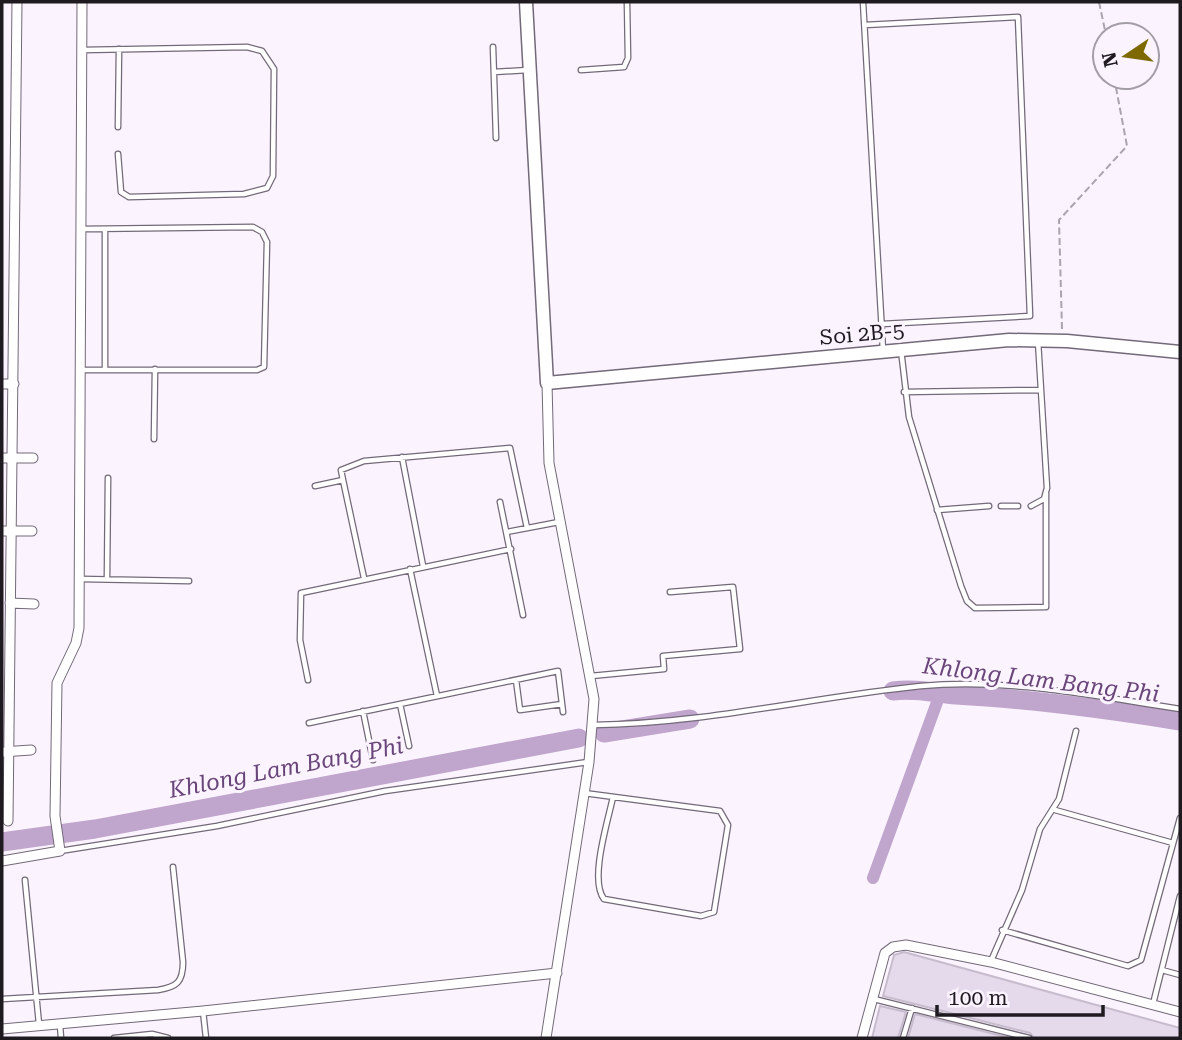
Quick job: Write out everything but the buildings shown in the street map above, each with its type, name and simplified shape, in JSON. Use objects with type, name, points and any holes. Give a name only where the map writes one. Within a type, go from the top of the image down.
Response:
[{"type":"street","points":[[8,821],[5,676],[10,603],[6,531],[7,458],[14,384],[17,2]]},
{"type":"street","points":[[2,861],[60,851],[55,816],[57,683],[76,643],[79,579],[82,2]]},
{"type":"street","points":[[526,2],[549,463],[590,676],[594,725],[546,1038]]},
{"type":"street","points":[[2,297],[15,298]]},
{"type":"street","name":"Soi 2B-5","points":[[547,383],[901,349],[1038,340],[1180,352]]},
{"type":"street","points":[[2,384],[14,384]]},
{"type":"street","points":[[7,458],[33,458]]},
{"type":"street","points":[[6,531],[32,531]]},
{"type":"street","points":[[10,603],[34,604]]},
{"type":"street","points":[[5,752],[31,750]]},
{"type":"street","points":[[862,1038],[885,953],[893,947],[905,945],[991,962],[1180,1012]]},
{"type":"street","points":[[2,1029],[59,1022],[203,1012],[557,973]]},
{"type":"lane","points":[[581,70],[624,67],[628,58],[627,2]]},
{"type":"lane","points":[[863,2],[883,351]]},
{"type":"lane","points":[[865,25],[1018,17],[1030,316],[882,324]]},
{"type":"lane","points":[[82,50],[247,47],[262,51],[274,69],[273,176],[267,188],[257,192],[129,197],[121,192],[118,182],[118,154]]},
{"type":"lane","points":[[493,47],[496,138]]},
{"type":"lane","points":[[118,127],[119,50]]},
{"type":"lane","points":[[494,72],[529,70]]},
{"type":"lane","points":[[80,370],[257,370],[264,367],[267,242],[262,232],[253,228],[81,229]]},
{"type":"lane","points":[[105,229],[105,370]]},
{"type":"lane","points":[[901,349],[904,392],[937,510],[967,601],[985,610],[1046,607],[1046,494],[1038,340]]},
{"type":"lane","points":[[154,439],[155,369]]},
{"type":"lane","points":[[904,392],[1041,390]]},
{"type":"lane","points":[[364,578],[341,470],[364,461],[510,447],[527,528]]},
{"type":"lane","points":[[402,457],[423,566]]},
{"type":"lane","points":[[107,579],[108,478]]},
{"type":"lane","points":[[315,486],[343,480]]},
{"type":"lane","points":[[1031,506],[1040,504],[1046,494]]},
{"type":"lane","points":[[500,502],[523,615]]},
{"type":"lane","points":[[937,510],[989,506]]},
{"type":"lane","points":[[1001,506],[1018,506]]},
{"type":"lane","points":[[508,532],[559,522]]},
{"type":"lane","points":[[308,680],[300,640],[301,593],[511,549]]},
{"type":"lane","points":[[410,569],[437,696]]},
{"type":"lane","points":[[79,579],[188,580]]},
{"type":"lane","points":[[590,676],[664,668],[663,656],[740,649],[733,587],[670,592]]},
{"type":"lane","points":[[309,723],[558,671],[563,712]]},
{"type":"lane","points":[[516,680],[520,710],[562,704]]},
{"type":"lane","points":[[594,725],[645,724],[923,686],[1022,684],[1180,709]]},
{"type":"lane","points":[[400,704],[409,746]]},
{"type":"lane","points":[[363,711],[373,760]]},
{"type":"lane","points":[[991,962],[1002,930],[1022,890],[1040,830],[1055,810],[1076,731]]},
{"type":"lane","points":[[60,851],[217,826],[385,791],[589,762]]},
{"type":"lane","points":[[584,793],[720,811],[726,817],[714,912],[701,916],[604,899],[599,893],[597,878],[613,797]]},
{"type":"lane","points":[[1055,810],[1173,843]]},
{"type":"lane","points":[[1002,930],[1128,966],[1136,965],[1141,960],[1180,818]]},
{"type":"lane","points":[[2,999],[158,990],[177,985],[183,978],[183,962],[173,867]]},
{"type":"lane","points":[[25,880],[38,1024]]},
{"type":"lane","points":[[1153,1004],[1180,896]]},
{"type":"lane","points":[[1162,970],[1180,975]]},
{"type":"lane","points":[[872,999],[1029,1038]]},
{"type":"lane","points":[[903,1038],[912,1008]]},
{"type":"lane","points":[[203,1012],[206,1038]]},
{"type":"lane","points":[[59,1022],[61,1038]]},
{"type":"lane","points":[[114,1038],[152,1034],[168,1038]]},
{"type":"path","points":[[1099,2],[1103,21]]},
{"type":"path","points":[[1063,341],[1059,220],[1127,146],[1117,91]]},
{"type":"waterway","name":"Khlong Lam Bang Phi","points":[[893,691],[917,690],[1041,702],[1180,721]]},
{"type":"waterway","points":[[873,878],[940,694]]},
{"type":"waterway","name":"Khlong Lam Bang Phi","points":[[604,733],[690,719]]},
{"type":"waterway","name":"Khlong Lam Bang Phi","points":[[2,842],[95,829],[579,738]]}]
